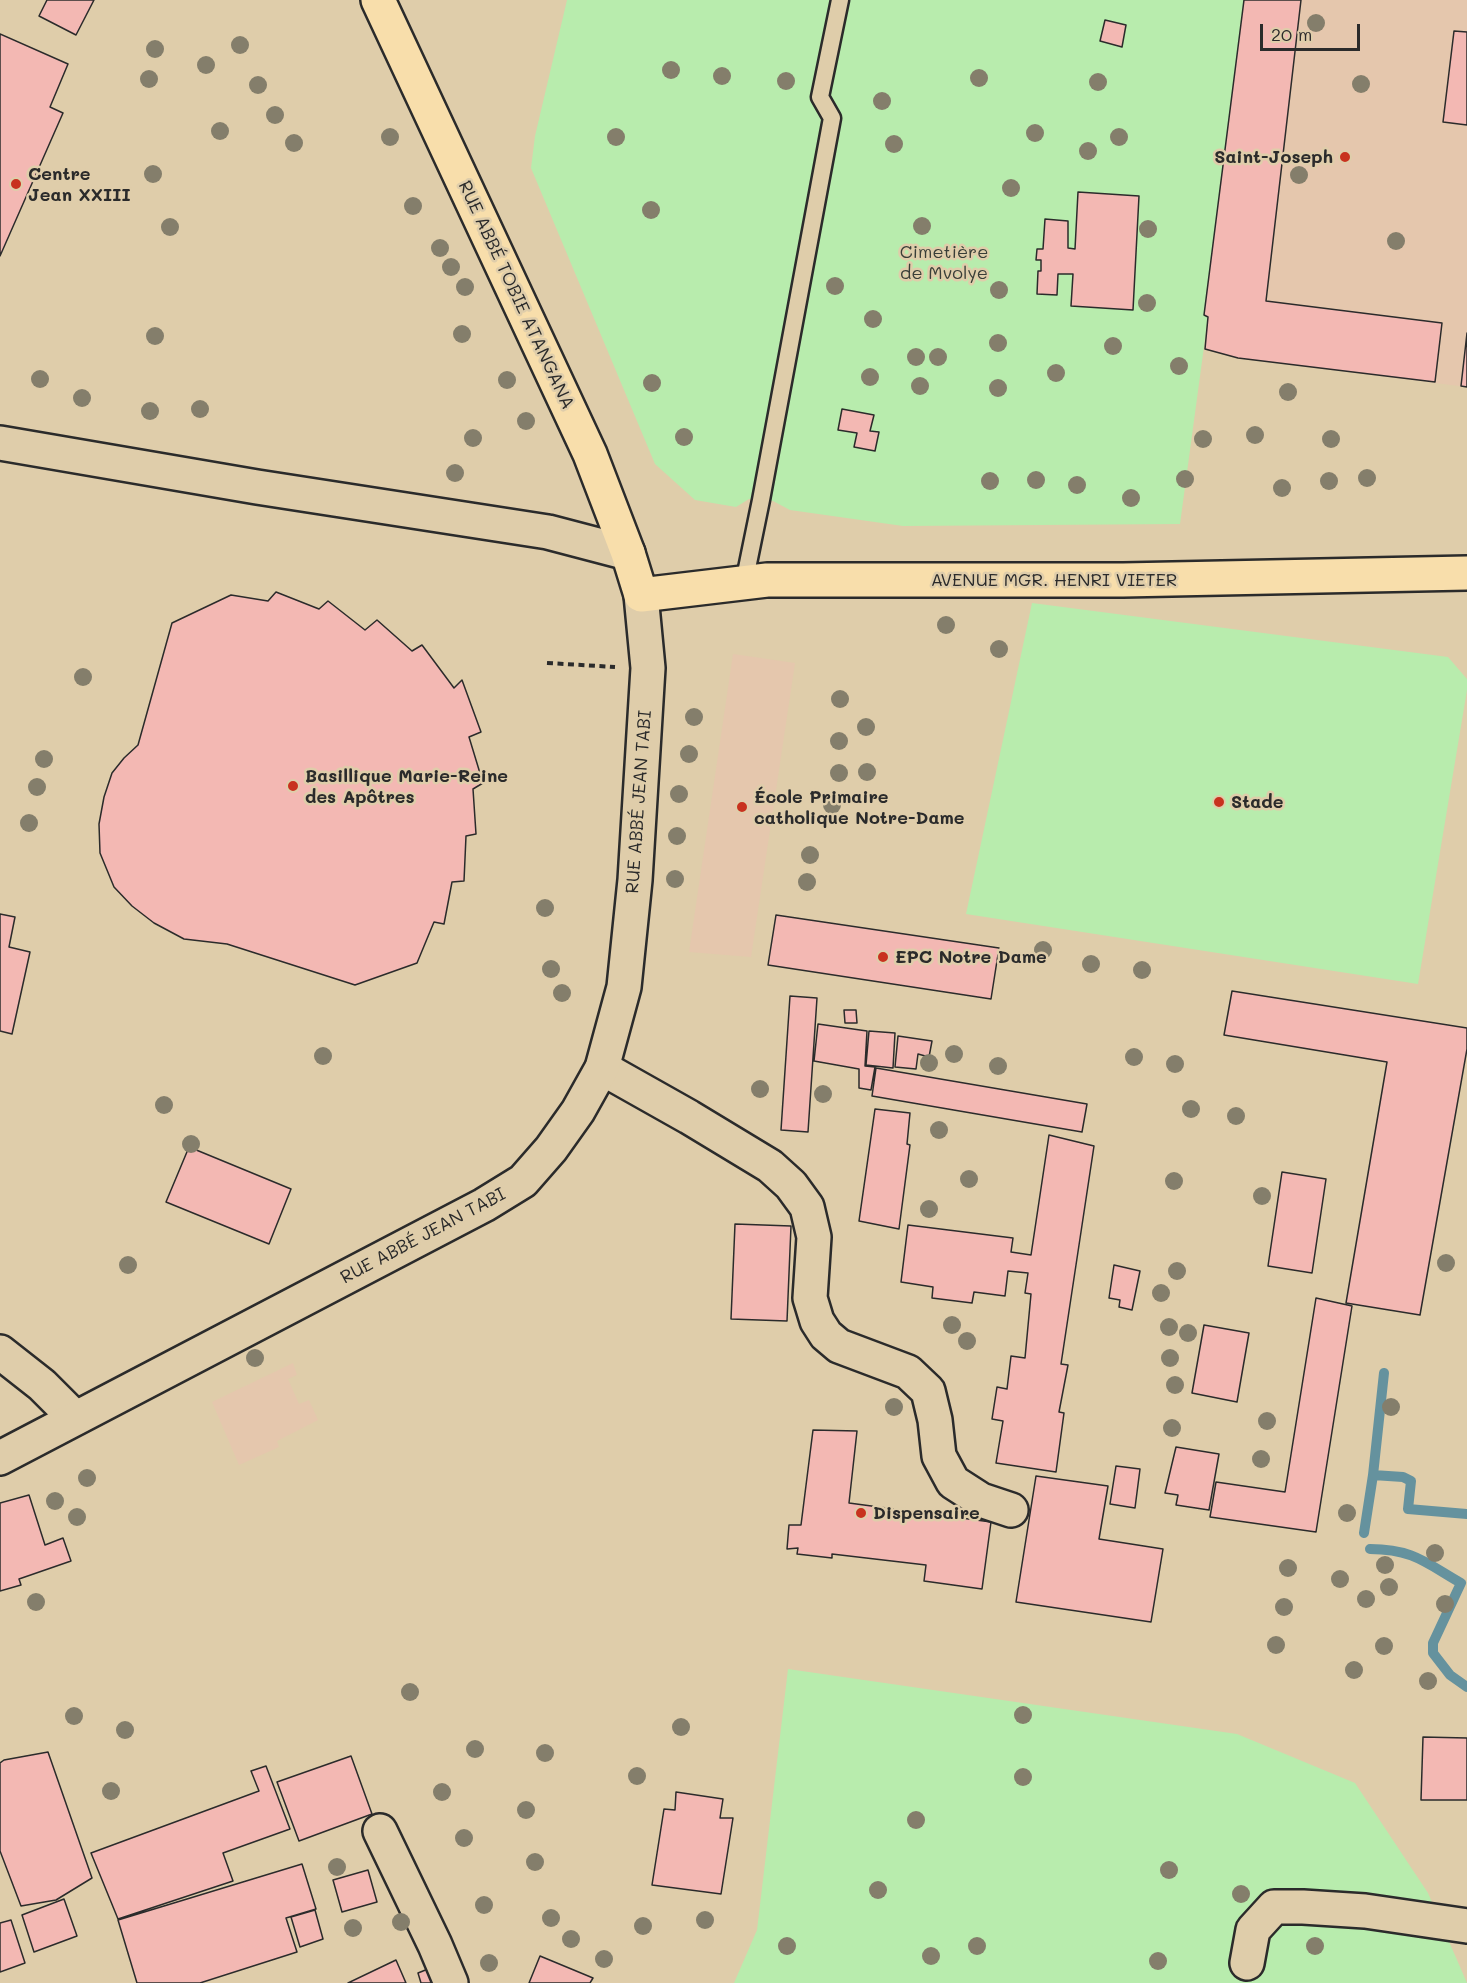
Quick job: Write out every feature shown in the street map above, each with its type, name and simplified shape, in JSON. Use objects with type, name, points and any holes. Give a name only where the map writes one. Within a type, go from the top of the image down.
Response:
[{"type":"main road","name":"RUE ABBÉ TOBIE ATANGANA","points":[[378,0],[590,454],[628,553],[641,595]]},
{"type":"main road","name":"AVENUE MGR. HENRI VIETER","points":[[641,595],[767,580],[1123,580],[1467,573]]},
{"type":"street","points":[[0,443],[257,487],[549,532],[628,553]]},
{"type":"street","name":"RUE ABBÉ JEAN TABI","points":[[0,1458],[484,1205],[523,1180],[551,1149],[578,1111],[602,1068],[624,987],[635,880],[648,668],[641,595]]},
{"type":"street","points":[[602,1068],[770,1166],[791,1185],[807,1207],[814,1237],[810,1298],[817,1321],[826,1335],[838,1346],[908,1372],[928,1391],[935,1420],[939,1456],[953,1482],[981,1500],[1011,1510]]},
{"type":"street","points":[[0,1352],[42,1385],[75,1418]]},
{"type":"street","points":[[380,1830],[451,1983]]},
{"type":"street","points":[[1247,1963],[1253,1930],[1275,1907],[1303,1906],[1365,1911],[1467,1926]]},
{"type":"lane","points":[[744,583],[764,489],[832,118],[820,97],[840,0]]},
{"type":"path","points":[[547,663],[648,668]]},
{"type":"shaded area","name":"Saint-Joseph","points":[[1244,0],[1467,0],[1467,387],[1238,358],[1205,349],[1208,318],[1204,315]]},
{"type":"shaded area","name":"École Primaire catholique Notre-Dame","points":[[733,654],[795,663],[751,957],[689,952]]},
{"type":"shaded area","points":[[293,1363],[297,1375],[288,1379],[299,1404],[309,1400],[318,1420],[277,1441],[279,1447],[239,1465],[212,1402]]},
{"type":"green space","name":"Cimetière de Mvolye","points":[[567,0],[1244,0],[1204,315],[1208,317],[1180,524],[903,526],[790,510],[773,501],[749,499],[736,507],[695,500],[655,464],[531,168],[535,136]]},
{"type":"green space","name":"Stade","points":[[1032,603],[1448,657],[1467,679],[1467,690],[1418,984],[966,914]]},
{"type":"green space","points":[[788,1669],[1237,1734],[1355,1783],[1428,1893],[1467,1983],[734,1983],[757,1930]]},
{"type":"building","points":[[47,0],[94,0],[76,35],[39,16]]},
{"type":"building","points":[[1244,0],[1301,0],[1266,301],[1442,323],[1435,382],[1238,358],[1205,349],[1208,317],[1204,315]]},
{"type":"building","points":[[1105,20],[1126,25],[1122,47],[1100,41]]},
{"type":"building","points":[[1454,31],[1467,32],[1467,125],[1443,122]]},
{"type":"building","name":"Centre Jean XXIII","points":[[0,34],[68,64],[50,107],[63,113],[0,256]]},
{"type":"building","points":[[1078,192],[1139,196],[1133,310],[1071,306],[1073,274],[1058,274],[1057,295],[1037,294],[1041,260],[1036,260],[1037,249],[1043,249],[1045,219],[1068,221],[1068,248],[1075,249]]},
{"type":"building","points":[[1467,333],[1467,387],[1461,386]]},
{"type":"building","points":[[842,409],[874,415],[870,431],[879,432],[875,451],[854,447],[857,433],[838,430]]},
{"type":"building","name":"Basillique Marie-Reine des Apôtres","points":[[276,592],[319,609],[328,601],[365,630],[377,620],[412,651],[422,645],[454,688],[462,680],[481,732],[469,737],[483,783],[473,789],[476,834],[466,836],[464,881],[452,882],[444,924],[434,922],[417,963],[355,985],[227,944],[184,939],[154,923],[132,906],[114,887],[100,853],[99,824],[104,797],[112,773],[138,745],[172,623],[231,595],[268,601]]},
{"type":"building","points":[[0,914],[15,917],[9,947],[30,952],[12,1034],[0,1031]]},
{"type":"building","name":"EPC Notre Dame","points":[[776,915],[999,948],[991,999],[768,965]]},
{"type":"building","points":[[1232,991],[1467,1028],[1467,1049],[1420,1315],[1346,1303],[1387,1062],[1224,1035]]},
{"type":"building","points":[[790,996],[817,998],[808,1132],[781,1130]]},
{"type":"building","points":[[844,1010],[856,1010],[857,1023],[845,1023]]},
{"type":"building","points":[[818,1024],[867,1031],[865,1066],[875,1067],[871,1090],[859,1088],[859,1069],[814,1061]]},
{"type":"building","points":[[869,1031],[895,1033],[893,1068],[866,1065]]},
{"type":"building","points":[[898,1036],[932,1041],[929,1057],[918,1054],[916,1069],[895,1067]]},
{"type":"building","points":[[876,1068],[1087,1104],[1082,1132],[872,1096]]},
{"type":"building","points":[[875,1109],[910,1113],[907,1144],[910,1145],[899,1229],[859,1221]]},
{"type":"building","points":[[1049,1135],[1094,1146],[1061,1364],[1068,1365],[1059,1412],[1064,1413],[1056,1472],[996,1463],[1003,1421],[992,1419],[997,1387],[1007,1389],[1011,1356],[1025,1358],[1031,1294],[1025,1293],[1028,1273],[1008,1271],[1005,1296],[974,1292],[972,1303],[932,1298],[933,1287],[901,1282],[908,1225],[1013,1238],[1011,1252],[1031,1255]]},
{"type":"building","points":[[189,1147],[291,1189],[269,1244],[166,1202]]},
{"type":"building","points":[[1282,1172],[1326,1179],[1312,1273],[1268,1266]]},
{"type":"building","points":[[735,1224],[791,1226],[787,1321],[731,1319]]},
{"type":"building","points":[[1114,1265],[1140,1271],[1132,1310],[1119,1307],[1120,1300],[1109,1298]]},
{"type":"building","points":[[1316,1298],[1352,1306],[1316,1532],[1210,1517],[1216,1482],[1285,1492]]},
{"type":"building","points":[[1204,1325],[1249,1333],[1237,1402],[1192,1393]]},
{"type":"building","name":"Dispensaire","points":[[813,1430],[857,1431],[849,1503],[991,1522],[982,1589],[924,1581],[926,1565],[832,1554],[832,1558],[797,1554],[798,1548],[787,1549],[789,1525],[801,1525]]},
{"type":"building","points":[[1176,1447],[1219,1454],[1209,1510],[1176,1505],[1178,1495],[1165,1493]]},
{"type":"building","points":[[1116,1466],[1140,1469],[1135,1508],[1110,1504]]},
{"type":"building","points":[[1036,1476],[1108,1486],[1099,1539],[1163,1549],[1151,1622],[1016,1602]]},
{"type":"building","points":[[29,1495],[45,1545],[63,1538],[71,1561],[19,1579],[21,1585],[0,1591],[0,1503]]},
{"type":"building","points":[[1423,1737],[1467,1738],[1467,1800],[1421,1800]]},
{"type":"building","points":[[48,1752],[92,1878],[56,1900],[21,1906],[0,1851],[0,1763],[4,1760]]},
{"type":"building","points":[[351,1756],[372,1814],[299,1841],[277,1782]]},
{"type":"building","points":[[266,1766],[290,1829],[223,1853],[233,1881],[118,1919],[91,1853],[259,1791],[251,1771]]},
{"type":"building","points":[[676,1792],[723,1799],[720,1818],[733,1818],[721,1894],[652,1885],[664,1809],[675,1810]]},
{"type":"building","points":[[302,1864],[316,1909],[286,1918],[297,1952],[200,1983],[137,1983],[118,1920]]},
{"type":"building","points":[[368,1870],[377,1902],[342,1912],[333,1880]]},
{"type":"building","points":[[64,1899],[77,1936],[34,1952],[22,1915]]},
{"type":"building","points":[[315,1910],[323,1939],[300,1947],[291,1917]]},
{"type":"building","points":[[11,1920],[25,1963],[0,1972],[0,1923]]},
{"type":"building","points":[[540,1956],[593,1978],[590,1983],[529,1983]]},
{"type":"building","points":[[396,1960],[406,1983],[348,1983]]},
{"type":"building","points":[[428,1969],[433,1983],[421,1983],[418,1973]]},
{"type":"waterway","points":[[1364,1533],[1384,1373]]},
{"type":"waterway","points":[[1373,1475],[1403,1477],[1411,1481],[1408,1509],[1467,1514]]},
{"type":"waterway","points":[[1370,1549],[1408,1554],[1461,1583],[1433,1643],[1433,1653],[1450,1675],[1467,1687]]},
{"type":"place","name":"Saint-Joseph","points":[[1345,157]]},
{"type":"place","name":"Centre Jean XXIII","points":[[16,184]]},
{"type":"place","name":"Basillique Marie-Reine des Apôtres","points":[[293,786]]},
{"type":"place","name":"Stade","points":[[1219,802]]},
{"type":"place","name":"École Primaire catholique Notre-Dame","points":[[742,807]]},
{"type":"place","name":"EPC Notre Dame","points":[[883,957]]},
{"type":"place","name":"Dispensaire","points":[[861,1513]]}]
